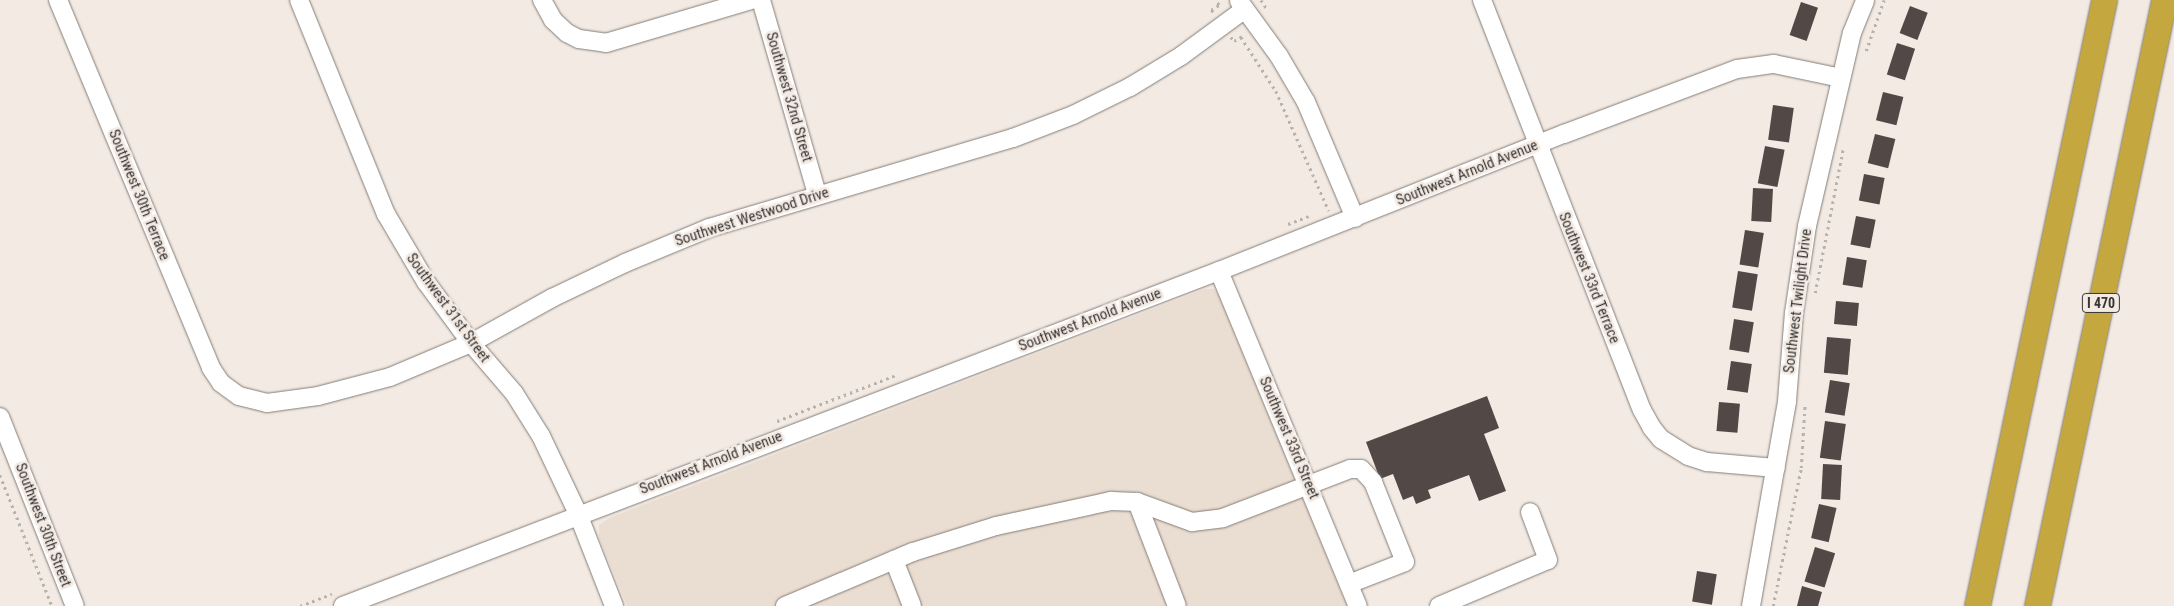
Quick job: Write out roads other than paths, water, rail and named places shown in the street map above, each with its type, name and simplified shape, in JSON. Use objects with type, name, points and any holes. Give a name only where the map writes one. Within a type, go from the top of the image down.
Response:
[{"type":"highway","points":[[1977,606],[2104,0]]},
{"type":"highway","name":"I 470","points":[[2037,606],[2164,0]]},
{"type":"street","name":"Southwest 30th Terrace","points":[[58,0],[210,368],[225,387]]},
{"type":"street","name":"Southwest 31st Street","points":[[298,0],[386,214],[426,282],[471,343],[514,393],[554,461],[578,514],[614,606]]},
{"type":"street","points":[[542,0],[553,20],[567,32],[579,39],[606,43],[751,0]]},
{"type":"street","name":"Southwest 32nd Street","points":[[761,0],[817,194]]},
{"type":"street","name":"Southwest 33rd Terrace","points":[[1482,0],[1642,410],[1652,428],[1676,450],[1706,462],[1776,468]]},
{"type":"street","name":"Southwest Twilight Drive","points":[[1751,606],[1787,401],[1794,313],[1807,226],[1852,33],[1865,0]]},
{"type":"street","name":"Southwest Westwood Drive","points":[[225,387],[239,396],[267,403],[318,396],[390,377],[471,343],[552,298],[633,259],[709,228],[817,194],[1013,138],[1073,115],[1139,82],[1241,5]]},
{"type":"street","points":[[1241,5],[1279,56],[1306,102],[1356,218]]},
{"type":"street","name":"Southwest Arnold Avenue","points":[[343,606],[578,514],[1219,271],[1537,145],[1745,67],[1791,66],[1841,78]]},
{"type":"street","name":"Southwest 33rd Street","points":[[1219,271],[1358,606]]},
{"type":"street","name":"Southwest 30th Street","points":[[0,417],[74,606]]},
{"type":"street","points":[[785,606],[894,560],[996,526],[1110,501],[1137,502],[1192,522],[1223,518],[1350,469],[1361,469],[1373,482],[1405,562],[1349,584]]},
{"type":"street","points":[[1137,502],[1177,606]]},
{"type":"street","points":[[1439,606],[1548,560],[1530,512]]},
{"type":"street","points":[[894,560],[912,606]]}]
